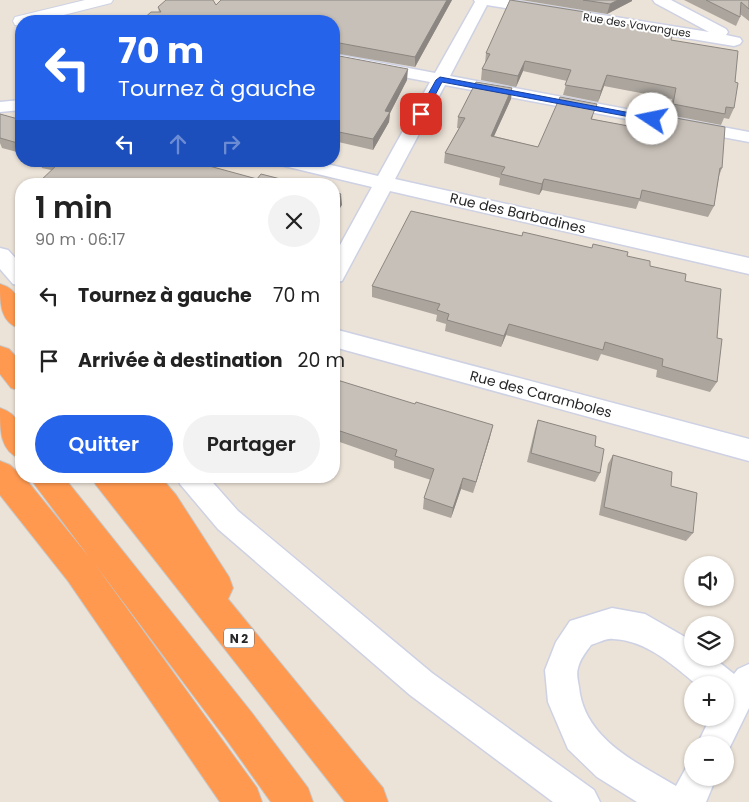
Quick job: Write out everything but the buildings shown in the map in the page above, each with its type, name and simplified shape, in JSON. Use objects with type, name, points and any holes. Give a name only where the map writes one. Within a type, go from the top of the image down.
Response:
[{"type":"highway","points":[[0,293],[15,312]]},
{"type":"highway","points":[[0,356],[15,373]]},
{"type":"highway","points":[[0,420],[15,439]]},
{"type":"highway","points":[[0,474],[79,570],[242,802]]},
{"type":"highway","points":[[50,483],[239,726],[294,802]]},
{"type":"highway","name":"N 2","points":[[112,483],[277,685],[369,802]]},
{"type":"highway","points":[[148,483],[165,505],[277,685]]},
{"type":"main road","points":[[48,15],[105,0]]},
{"type":"street","points":[[340,265],[482,0]]},
{"type":"street","name":"Rue des Vavangues","points":[[482,0],[734,40]]},
{"type":"street","points":[[660,0],[749,48]]},
{"type":"street","points":[[340,60],[749,137]]},
{"type":"street","points":[[0,107],[15,105]]},
{"type":"street","name":"Rue des Barbadines","points":[[315,167],[749,266]]},
{"type":"street","points":[[0,255],[15,271]]},
{"type":"street","name":"Rue des Caramboles","points":[[340,340],[749,450]]},
{"type":"street","points":[[196,483],[228,520],[421,684],[582,802]]},
{"type":"street","points":[[670,802],[609,765],[580,737],[564,702],[561,670],[567,653],[581,632],[612,623],[645,630],[717,676]]},
{"type":"street","points":[[687,802],[695,786]]},
{"type":"route","points":[[421,114],[440,80],[652,119]]}]
